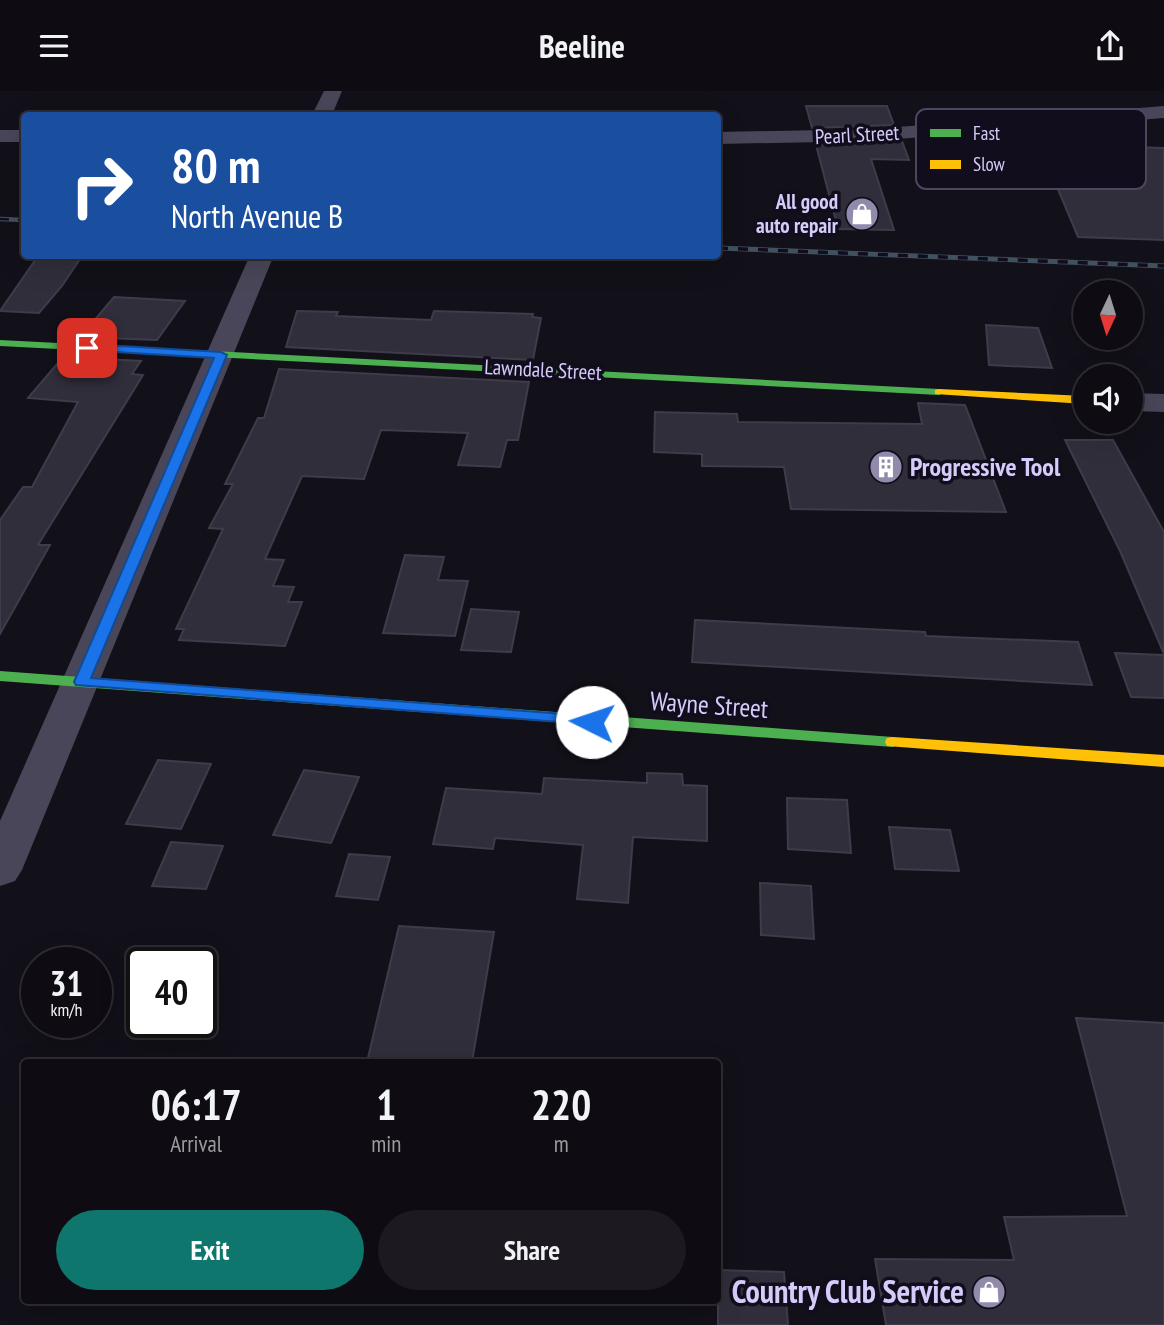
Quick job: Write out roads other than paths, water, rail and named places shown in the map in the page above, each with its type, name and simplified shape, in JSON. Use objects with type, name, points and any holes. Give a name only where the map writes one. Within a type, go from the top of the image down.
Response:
[{"type":"street","points":[[323,112],[333,91]]},
{"type":"street","name":"Pearl Street","points":[[1146,111],[1164,112]]},
{"type":"street","name":"Pearl Street","points":[[721,138],[872,135],[916,130]]},
{"type":"street","points":[[0,136],[21,136]]},
{"type":"street","points":[[0,870],[260,259]]},
{"type":"street","name":"Lawndale Street","points":[[0,343],[1073,399]]},
{"type":"street","points":[[1143,402],[1164,403]]},
{"type":"street","name":"Wayne Street","points":[[0,676],[512,716],[1164,761]]},
{"type":"railway","points":[[0,219],[21,220]]},
{"type":"railway","points":[[721,248],[1164,266]]},
{"type":"place","name":"All good auto repair","points":[[862,214]]},
{"type":"place","name":"Progressive Tool","points":[[886,467]]},
{"type":"place","name":"Country Club Service","points":[[989,1292]]}]
